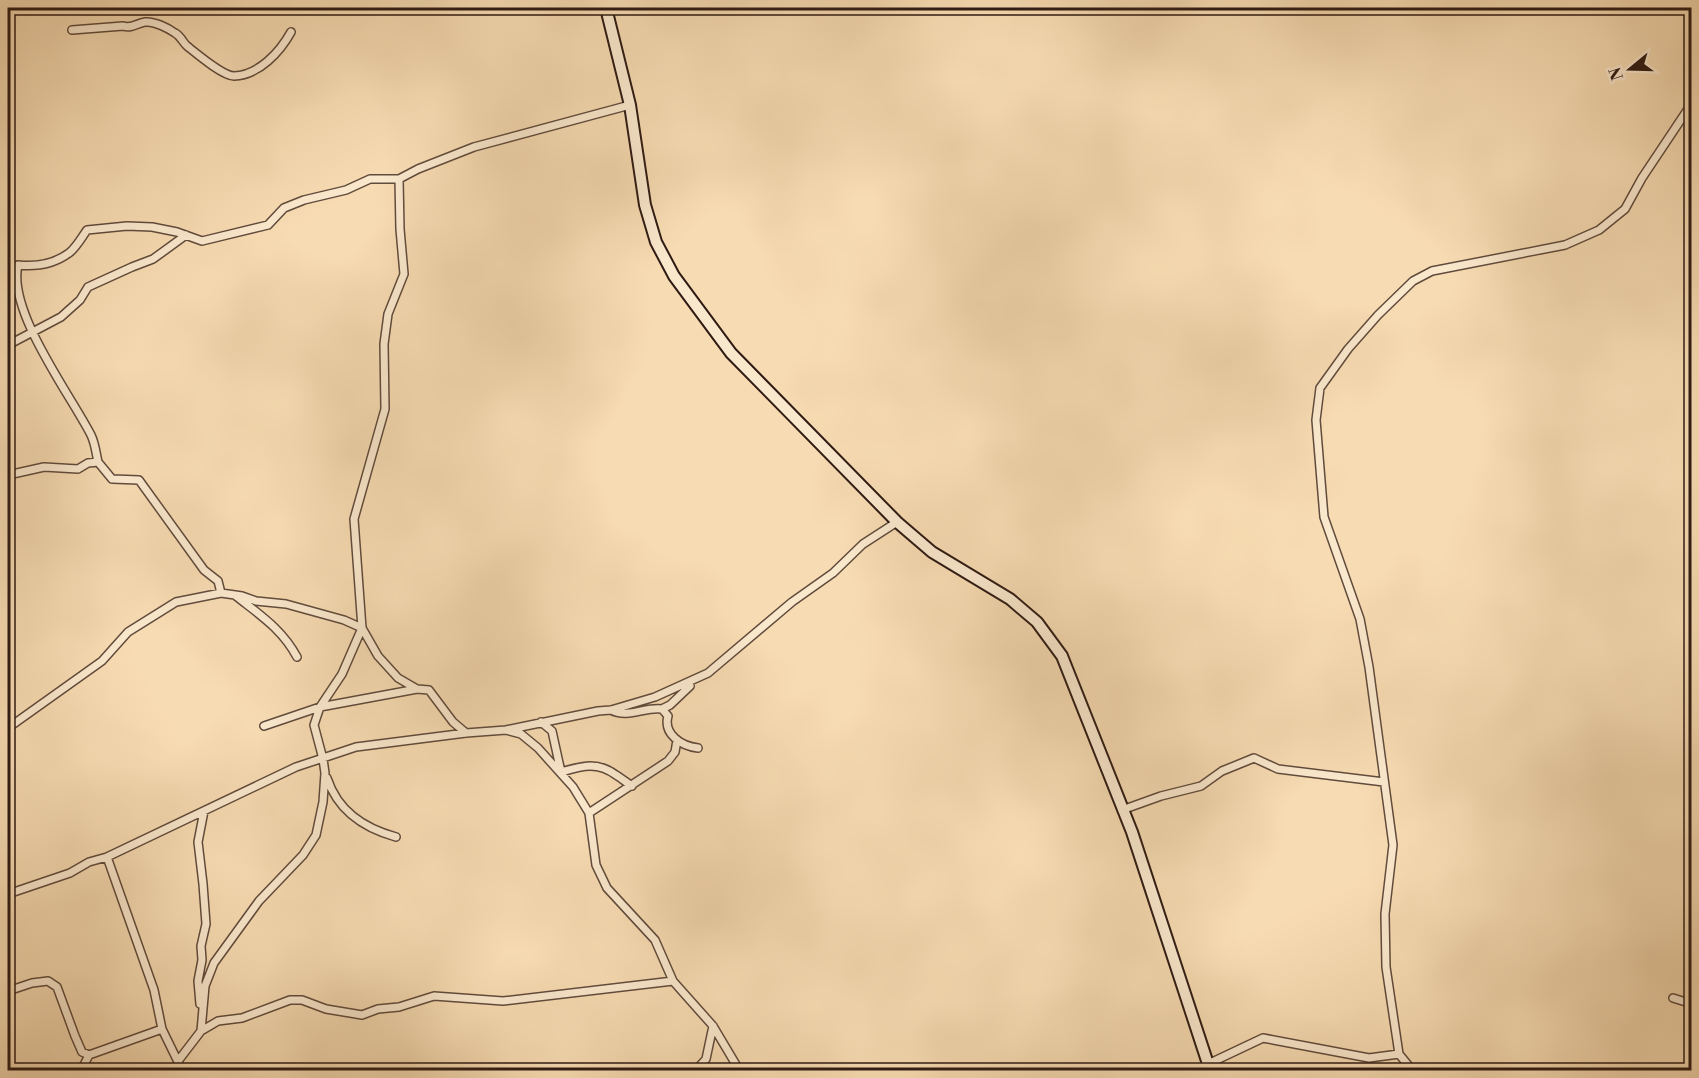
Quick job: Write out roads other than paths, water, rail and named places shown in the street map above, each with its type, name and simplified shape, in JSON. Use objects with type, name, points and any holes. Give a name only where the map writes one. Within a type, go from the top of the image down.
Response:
[{"type":"main road","points":[[606,8],[630,105],[645,205],[656,242],[674,276],[731,353],[897,522],[932,552],[1010,599],[1037,622],[1062,656],[1132,832],[1209,1067]]},
{"type":"street","points":[[72,30],[123,26],[130,28],[143,22],[151,22],[177,34],[186,46],[206,61],[233,76],[259,67],[271,58],[291,32]]},
{"type":"street","points":[[1413,1071],[1399,1054],[1386,967],[1384,914],[1393,846],[1369,667],[1360,619],[1324,517],[1316,420],[1320,388],[1348,349],[1377,315],[1413,281],[1432,271],[1565,245],[1599,230],[1625,209],[1642,178],[1692,103]]},
{"type":"street","points":[[220,593],[218,581],[204,570],[139,480],[112,478],[98,462],[92,437],[55,376],[24,313],[16,289],[15,274],[18,265],[34,267],[70,253],[87,230],[152,227],[202,241],[268,225],[284,208],[304,200],[346,190],[370,179],[399,179],[474,147],[630,105]]},
{"type":"street","points":[[399,179],[404,274],[388,314],[384,344],[385,409],[354,519],[362,628],[378,656],[398,678],[417,689]]},
{"type":"street","points":[[8,345],[61,317],[80,300],[88,287],[153,260],[186,235]]},
{"type":"street","points":[[8,475],[44,467],[78,469],[88,463],[98,462]]},
{"type":"street","points":[[611,710],[621,713],[662,709],[670,705],[683,690],[708,673],[792,602],[833,573],[863,544],[897,522]]},
{"type":"street","points":[[8,728],[102,661],[128,632],[176,602],[220,593],[286,604],[344,620],[362,628]]},
{"type":"street","points":[[236,596],[253,607],[282,633],[297,657]]},
{"type":"street","points":[[362,628],[342,674],[320,707],[314,724],[332,793],[347,813],[378,832],[396,837]]},
{"type":"street","points":[[8,894],[70,873],[88,862],[107,857],[296,767],[356,747],[506,730],[611,710],[655,698],[708,673]]},
{"type":"street","points":[[264,726],[320,707],[417,689],[429,690],[453,722],[466,733]]},
{"type":"street","points":[[662,709],[668,716],[666,723],[668,731],[677,740],[698,748]]},
{"type":"street","points":[[555,738],[561,718]]},
{"type":"street","points":[[541,722],[552,731],[555,738],[561,772]]},
{"type":"street","points":[[506,730],[521,734],[561,772],[589,813],[596,865],[607,888],[655,940],[673,981],[713,1026],[738,1068],[746,1071]]},
{"type":"street","points":[[589,813],[668,760],[675,752],[677,740]]},
{"type":"street","points":[[1122,810],[1161,796],[1201,786],[1222,771],[1254,758],[1278,769],[1384,782]]},
{"type":"street","points":[[561,772],[586,764],[595,765],[609,770],[632,786]]},
{"type":"street","points":[[201,1011],[205,986],[214,963],[259,902],[303,855],[316,835],[323,802],[325,773]]},
{"type":"street","points":[[201,1031],[198,981],[202,960],[201,946],[206,924],[198,842],[204,811]]},
{"type":"street","points":[[107,857],[154,990],[162,1029],[182,1071]]},
{"type":"street","points":[[8,992],[32,983],[48,981],[57,987],[82,1052],[89,1055],[162,1029]]},
{"type":"street","points":[[178,1061],[201,1031],[218,1021],[242,1018],[290,1000],[302,1000],[326,1009],[362,1015],[434,996],[503,1001],[673,981]]},
{"type":"street","points":[[1673,998],[1692,1004]]},
{"type":"street","points":[[696,1071],[706,1059],[713,1026]]},
{"type":"street","points":[[1209,1067],[1263,1038],[1369,1058],[1399,1054]]},
{"type":"street","points":[[86,1071],[84,1065],[89,1055]]}]
